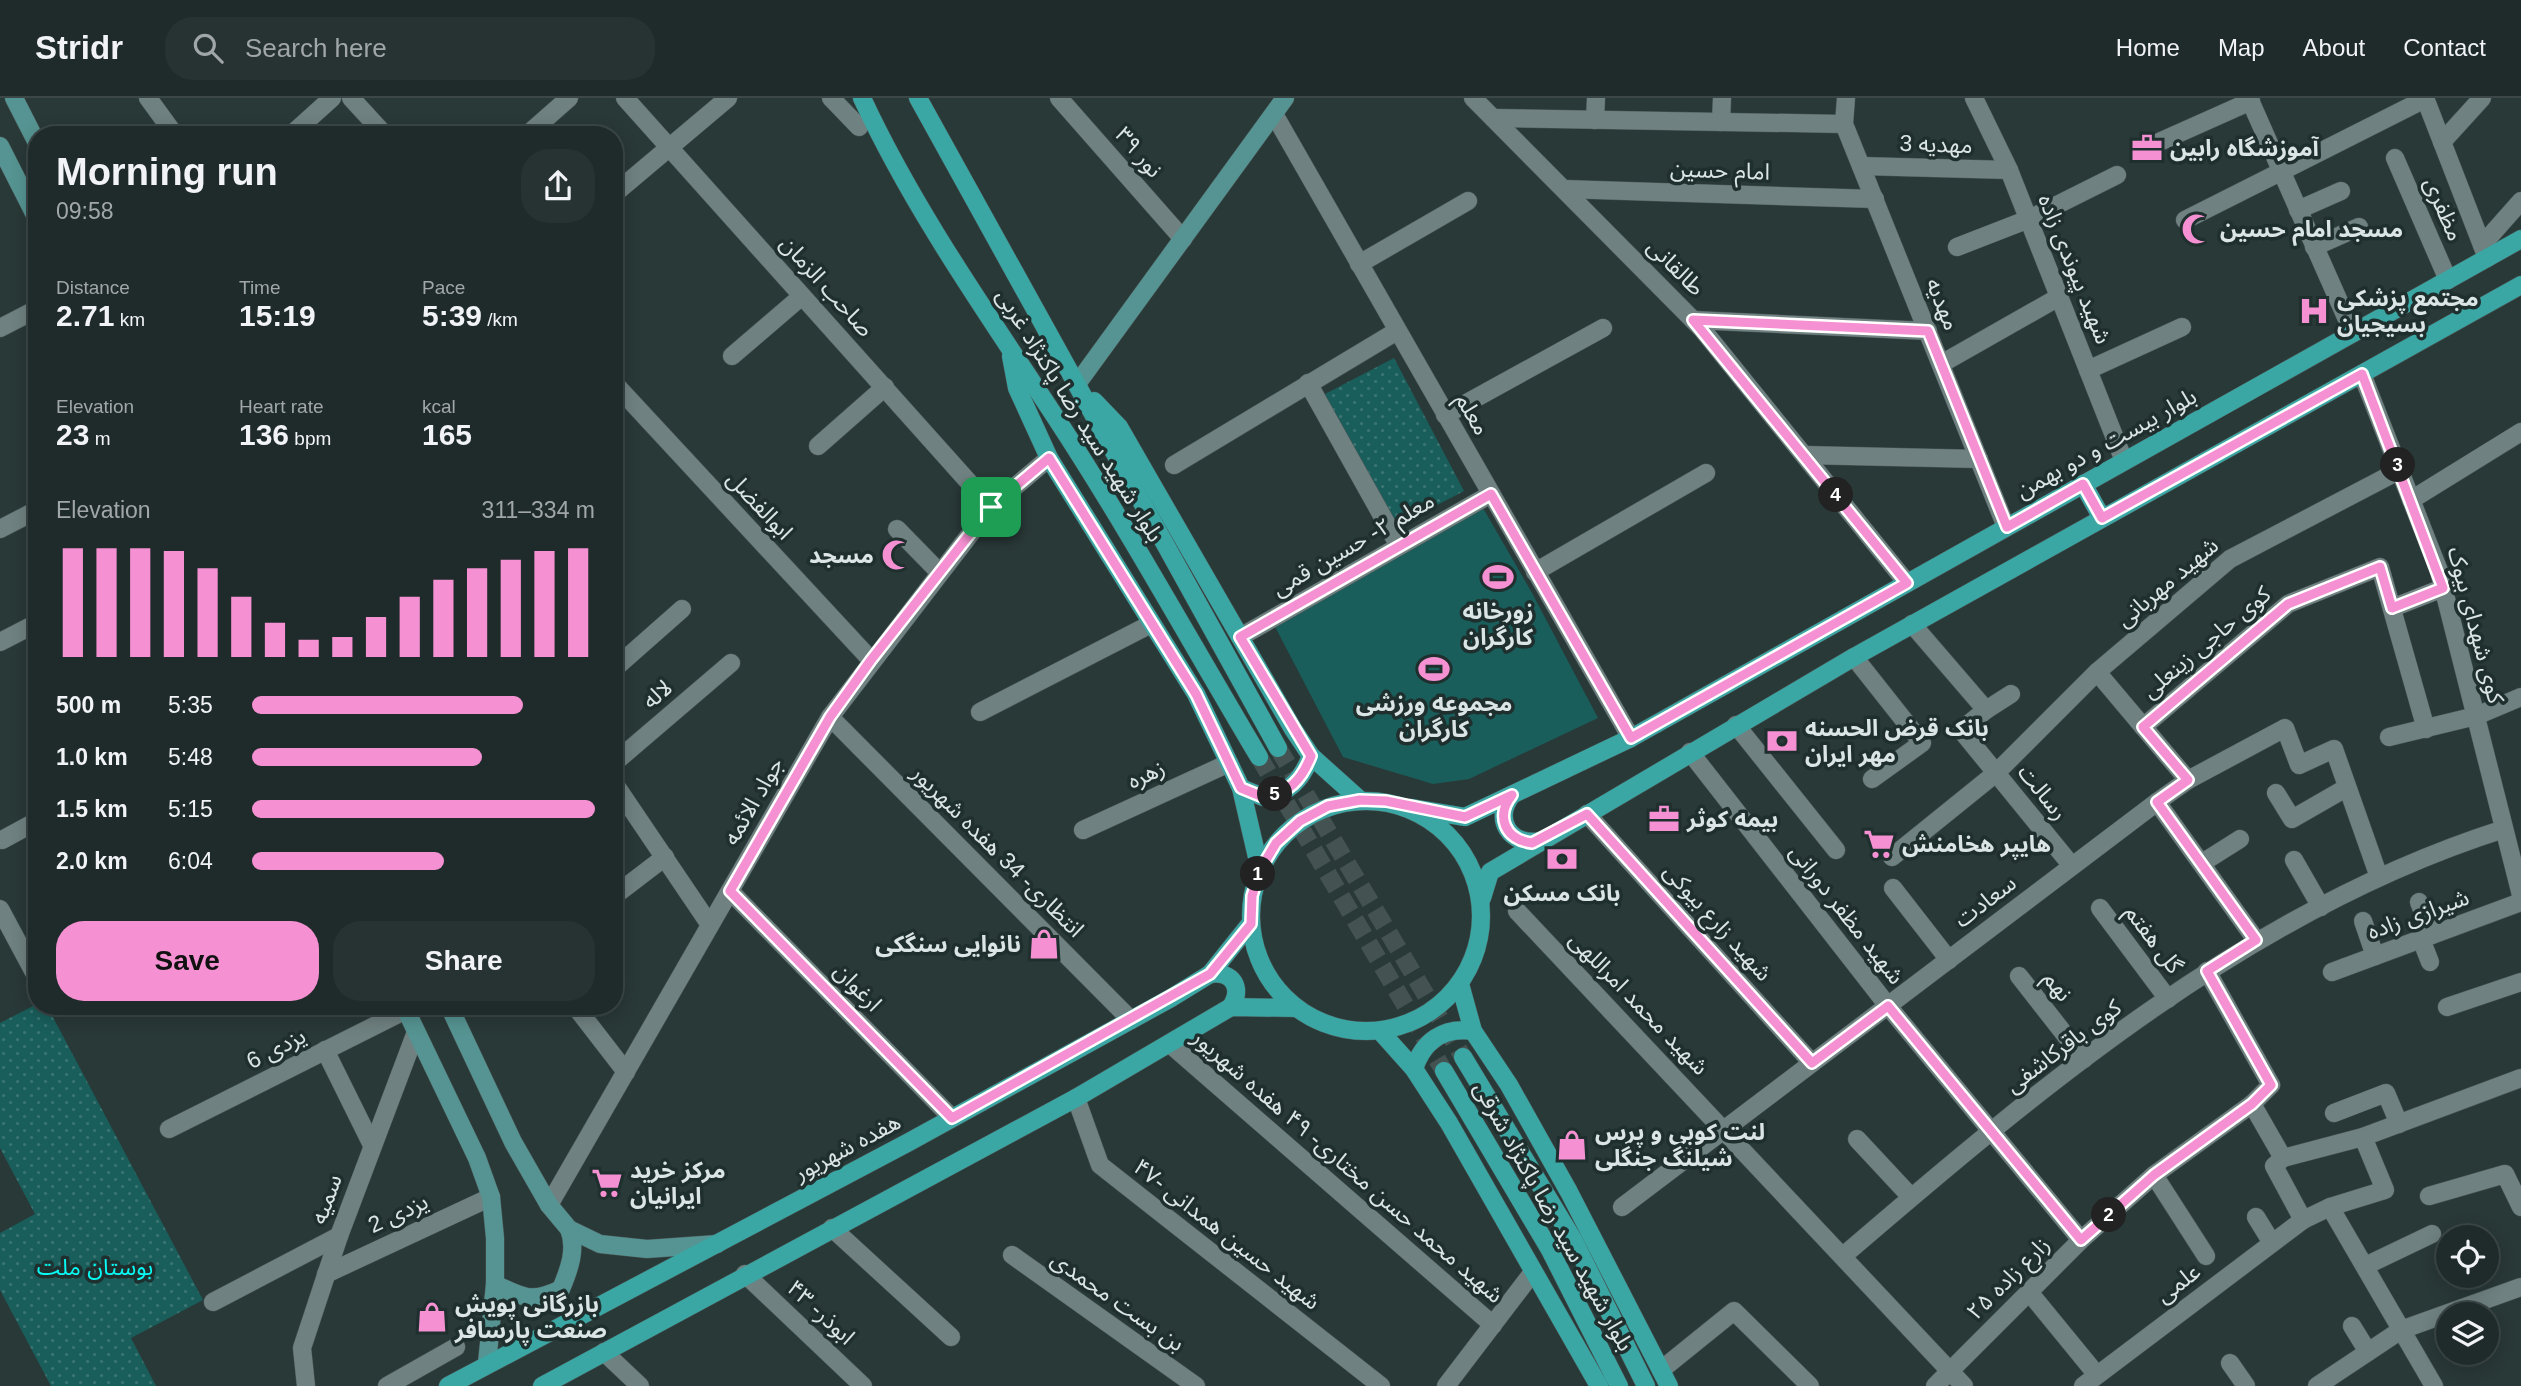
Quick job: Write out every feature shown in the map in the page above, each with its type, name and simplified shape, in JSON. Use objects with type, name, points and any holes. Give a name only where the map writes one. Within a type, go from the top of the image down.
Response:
[{"type":"main road","points":[[14,98],[28,126]]},
{"type":"main road","name":"بلوار شهید سید رضا پاکنژاد غربی","points":[[862,98],[891,155],[1009,349],[1121,522],[1259,757]]},
{"type":"main road","points":[[918,98],[1278,748]]},
{"type":"main road","points":[[1077,384],[1285,98]]},
{"type":"main road","points":[[2,153],[28,202]]},
{"type":"main road","name":"بلوار بیست و دو بهمن","points":[[1411,808],[1465,817],[1631,738],[2448,280],[2485,251],[2521,239]]},
{"type":"main road","points":[[1482,898],[1469,861],[1444,830],[1411,808],[1386,801],[1360,800],[1328,806],[1300,821],[1276,843],[1260,870],[1252,896],[1251,924],[1257,956],[1273,985],[1296,1008],[1322,1023],[1350,1030],[1380,1031],[1420,1018],[1438,1007],[1460,984],[1475,958],[1480,938],[1482,898],[1490,872],[1854,657],[2521,285]]},
{"type":"main road","points":[[1009,349],[1017,388],[1049,458],[1196,694],[1241,788],[1260,870]]},
{"type":"main road","points":[[1077,384],[1119,427],[1311,756],[1360,800]]},
{"type":"main road","points":[[2083,484],[2102,518]]},
{"type":"main road","points":[[1241,788],[1263,797],[1280,792],[1295,784],[1304,774],[1311,756]]},
{"type":"main road","points":[[1512,795],[1503,809],[1505,826],[1516,839],[1532,843],[1540,841]]},
{"type":"main road","name":"هفده شهریور","points":[[448,1386],[1131,1020],[1210,974],[1251,924]]},
{"type":"main road","points":[[542,1386],[745,1274],[1076,1098],[1231,1007],[1237,998],[1237,986],[1231,977],[1221,972],[1210,974]]},
{"type":"main road","points":[[1460,984],[1473,1031],[1508,1085],[1569,1192],[1665,1378]]},
{"type":"main road","points":[[1231,1007],[1296,1008]]},
{"type":"main road","points":[[408,1015],[477,1158],[491,1197],[495,1238],[495,1284],[487,1363]]},
{"type":"main road","points":[[454,1015],[513,1142],[549,1205],[569,1229],[573,1240],[569,1268],[561,1289],[540,1299],[520,1296],[495,1284]]},
{"type":"main road","points":[[1414,1069],[1418,1057],[1435,1037],[1460,1029],[1473,1031]]},
{"type":"main road","points":[[1380,1031],[1414,1069],[1449,1122],[1599,1386]]},
{"type":"main road","name":"بلوار شهید سید رضا پاکنژاد شرقی","points":[[1463,1057],[1574,1241],[1646,1386]]},
{"type":"main road","name":"بلوار شهید سید رضا پاکنژاد شرقی","points":[[1444,1071],[1550,1250],[1619,1386]]},
{"type":"main road","points":[[569,1229],[600,1244],[647,1249],[717,1244]]},
{"type":"street","points":[[148,98],[168,126]]},
{"type":"street","points":[[301,126],[332,98]]},
{"type":"street","points":[[351,98],[377,126]]},
{"type":"street","points":[[537,126],[569,98]]},
{"type":"street","name":"صاحب الزمان","points":[[625,98],[991,507]]},
{"type":"street","points":[[623,186],[728,98]]},
{"type":"street","points":[[831,98],[859,127]]},
{"type":"street","name":"نور ۳۹","points":[[1059,98],[1182,239]]},
{"type":"street","name":"طالقانی","points":[[1473,98],[1693,320],[1907,583]]},
{"type":"street","points":[[1595,120],[1596,98]]},
{"type":"street","points":[[1721,122],[1722,98]]},
{"type":"street","name":"مهدیه","points":[[1846,98],[1844,124],[2007,527]]},
{"type":"street","name":"شهید پیوندی زاده","points":[[1974,98],[2029,219],[2124,461]]},
{"type":"street","points":[[2185,220],[2425,98],[2485,251]]},
{"type":"street","points":[[2442,142],[2482,98]]},
{"type":"street","points":[[2157,143],[2250,99],[2353,333]]},
{"type":"street","name":"معلم","points":[[1274,114],[1631,738]]},
{"type":"street","points":[[1493,118],[1844,124]]},
{"type":"street","name":"مظفری","points":[[2395,158],[2448,280]]},
{"type":"street","name":"مهدیه 3","points":[[1861,166],[2008,170]]},
{"type":"street","points":[[1957,247],[2029,219],[2117,176]]},
{"type":"street","name":"امام حسین","points":[[1564,189],[1875,199]]},
{"type":"street","points":[[2298,210],[2341,191]]},
{"type":"street","points":[[1359,264],[1468,201]]},
{"type":"street","points":[[2485,251],[2521,201]]},
{"type":"street","points":[[2314,247],[2359,227]]},
{"type":"street","points":[[732,356],[802,296]]},
{"type":"street","points":[[1941,364],[2059,297]]},
{"type":"street","points":[[0,328],[28,314]]},
{"type":"street","points":[[1693,320],[1928,331]]},
{"type":"street","points":[[2088,370],[2182,327]]},
{"type":"street","points":[[1445,415],[1603,328]]},
{"type":"street","points":[[1174,465],[1397,331]]},
{"type":"street","name":"کوی شهدای بیوک","points":[[2362,374],[2443,588],[2521,895]]},
{"type":"street","points":[[1308,383],[1399,547]]},
{"type":"street","points":[[818,446],[885,387]]},
{"type":"street","name":"ابوالفضل","points":[[623,393],[871,660]]},
{"type":"street","points":[[2411,500],[2521,432]]},
{"type":"street","points":[[1804,455],[1979,459]]},
{"type":"street","name":"جواد الائمه","points":[[549,1205],[830,717],[871,660],[991,507],[1049,458]]},
{"type":"street","name":"شهید مهربانی","points":[[1892,857],[1996,773],[2097,672],[2230,559],[2400,470]]},
{"type":"street","points":[[1535,572],[1706,473]]},
{"type":"street","name":"معلم ۲- حسین قمی","points":[[1240,637],[1491,494]]},
{"type":"street","points":[[0,529],[28,515]]},
{"type":"street","points":[[897,529],[940,573]]},
{"type":"street","name":"کوی حاجی زینعلی","points":[[2143,727],[2288,604],[2380,567],[2426,729]]},
{"type":"street","points":[[2392,608],[2443,588]]},
{"type":"street","points":[[623,661],[682,609]]},
{"type":"street","points":[[980,712],[1151,624]]},
{"type":"street","points":[[1912,624],[1986,710],[2011,694]]},
{"type":"street","points":[[0,642],[28,627]]},
{"type":"street","points":[[1854,657],[1922,743],[1872,779]]},
{"type":"street","name":"لاله","points":[[623,755],[731,663]]},
{"type":"street","points":[[2097,672],[2188,780]]},
{"type":"street","points":[[2389,737],[2476,716],[2521,697]]},
{"type":"street","name":"رسالت","points":[[1986,710],[1961,730],[2072,866]]},
{"type":"street","name":"انتظاری- 34 هفده شهریور","points":[[830,717],[1131,1020]]},
{"type":"street","points":[[1736,725],[1836,850]]},
{"type":"street","name":"سعادت","points":[[1622,1207],[2157,802],[2188,780],[2285,728],[2299,765],[2334,749],[2379,877]]},
{"type":"street","name":"شهید مظفر دورانی","points":[[1690,752],[1888,1006],[2081,1240]]},
{"type":"street","name":"زهره","points":[[1083,830],[1229,763]]},
{"type":"street","points":[[2276,793],[2292,819],[2346,788]]},
{"type":"street","points":[[623,796],[710,925]]},
{"type":"street","points":[[2157,802],[2256,940]]},
{"type":"street","name":"شهید زارع بیوکی","points":[[1587,814],[1812,1063]]},
{"type":"street","points":[[2,840],[28,826]]},
{"type":"street","name":"کوی باقرکاشفی","points":[[1843,1256],[1911,1197],[2084,1059],[2207,971],[2256,940],[2379,877],[2504,829]]},
{"type":"street","points":[[2202,863],[2240,839]]},
{"type":"street","points":[[623,889],[665,857]]},
{"type":"street","points":[[2294,860],[2321,907]]},
{"type":"street","points":[[1893,888],[1949,960]]},
{"type":"street","name":"ارغوان","points":[[730,891],[952,1118]]},
{"type":"street","points":[[2419,902],[2430,962]]},
{"type":"street","name":"شیرازی زاده","points":[[2332,972],[2521,902]]},
{"type":"street","name":"گل هفتم","points":[[2100,908],[2168,999]]},
{"type":"street","points":[[0,909],[28,961]]},
{"type":"street","name":"شهید محمد امراللهی","points":[[1517,911],[1964,1386]]},
{"type":"street","points":[[2363,921],[2375,956]]},
{"type":"street","points":[[2207,971],[2271,1085],[2252,1104],[2283,1158]]},
{"type":"street","name":"نهم","points":[[2019,976],[2084,1059]]},
{"type":"street","points":[[2447,1007],[2521,982]]},
{"type":"street","name":"یزدی 6","points":[[169,1129],[392,1015]]},
{"type":"street","points":[[582,1015],[626,1072]]},
{"type":"street","name":"سمیه","points":[[306,1386],[302,1348],[339,1236],[416,1032]]},
{"type":"street","name":"شهید محمد حسن مختاری- ۴۹ هفده شهریور","points":[[1170,1044],[1493,1325]]},
{"type":"street","points":[[325,1050],[372,1145]]},
{"type":"street","points":[[2303,1220],[2274,1166],[2283,1158],[2363,1137],[2521,1078]]},
{"type":"street","points":[[2334,1113],[2386,1093],[2399,1124]]},
{"type":"street","name":"شهید حسین همدانی -۴۷","points":[[1076,1098],[1100,1165],[1381,1386]]},
{"type":"street","name":"زارع زاده ۲۵","points":[[1935,1386],[2081,1240],[2154,1175],[2252,1104]]},
{"type":"street","name":"علمی","points":[[2090,1381],[2303,1220],[2330,1207],[2385,1190],[2363,1137]]},
{"type":"street","points":[[1857,1139],[1911,1197]]},
{"type":"street","points":[[2429,1196],[2505,1174],[2521,1207]]},
{"type":"street","points":[[2154,1175],[2206,1256]]},
{"type":"street","name":"یزدی 2","points":[[326,1274],[491,1197]]},
{"type":"street","points":[[2330,1207],[2434,1386]]},
{"type":"street","points":[[2256,1217],[2272,1243]]},
{"type":"street","points":[[832,1228],[951,1337]]},
{"type":"street","points":[[2365,1266],[2432,1234]]},
{"type":"street","points":[[213,1302],[339,1236]]},
{"type":"street","name":"بن بست محمدی","points":[[1012,1255],[1196,1386]]},
{"type":"street","points":[[1446,1386],[1533,1272]]},
{"type":"street","name":"ابوذر- ۴۳","points":[[745,1274],[863,1386]]},
{"type":"street","points":[[2317,1386],[2401,1330],[2521,1287]]},
{"type":"street","points":[[2029,1292],[2090,1381]]},
{"type":"street","points":[[1665,1378],[1734,1311],[1810,1386]]},
{"type":"street","points":[[2352,1326],[2368,1352]]},
{"type":"street","points":[[387,1386],[456,1347]]},
{"type":"street","points":[[604,1352],[640,1386]]},
{"type":"street","points":[[2230,1363],[2246,1386]]},
{"type":"green space","points":[[1394,358],[1464,491],[1395,527],[1325,394]]},
{"type":"green space","name":"مجموعه ورزشی کارگران","points":[[1483,508],[1532,593],[1598,718],[1469,779],[1433,784],[1343,757],[1271,619]]},
{"type":"green space","name":"بوستان ملت","points":[[28,1009],[28,1015],[52,1015],[203,1300],[131,1338],[156,1386],[51,1386],[0,1290],[0,1233],[35,1214],[0,1148],[0,1023]]},
{"type":"tunnel","points":[[1278,748],[1463,1057]]},
{"type":"tunnel","points":[[1259,757],[1444,1071]]},
{"type":"place","name":"آموزشگاه رابین","points":[[2147,148]]},
{"type":"place","name":"مسجد امام حسین","points":[[2197,229]]},
{"type":"place","name":"مجتمع پزشکی بسیجیان","points":[[2314,311]]},
{"type":"place","name":"مسجد","points":[[897,555]]},
{"type":"place","name":"زورخانه کارگران","points":[[1498,577]]},
{"type":"place","name":"مجموعه ورزشی کارگران","points":[[1434,669]]},
{"type":"place","name":"بانک قرض الحسنه مهر ایران","points":[[1782,741]]},
{"type":"place","name":"بیمه کوثر","points":[[1664,819]]},
{"type":"place","name":"هایپر هخامنش","points":[[1879,844]]},
{"type":"place","name":"بانک مسکن","points":[[1562,859]]},
{"type":"place","name":"نانوایی سنگکی","points":[[1044,944]]},
{"type":"place","name":"لنت کوبی و پرس شیلنگ‌ جنگلی","points":[[1572,1145]]},
{"type":"place","name":"مرکز خرید ایرانیان","points":[[607,1183]]},
{"type":"place","name":"بازرگانی پویش صنعت پارسافر","points":[[432,1317]]},
{"type":"route","points":[[1693,320],[1928,331],[2007,527],[2083,484],[2102,518],[2362,374],[2439,570],[2443,588],[2392,608],[2380,567],[2288,604],[2143,727],[2188,780],[2157,802],[2256,940],[2207,971],[2271,1085],[2252,1104],[2154,1175],[2081,1240],[1888,1006],[1812,1063],[1587,814],[1540,841],[1523,842],[1509,833],[1503,818],[1503,809],[1512,795],[1465,817],[1386,801],[1360,800],[1328,806],[1300,821],[1276,843],[1260,870],[1252,896],[1251,924],[1210,974],[952,1118],[730,891],[830,717],[871,660],[991,507],[1049,458],[1196,694],[1241,788],[1263,797],[1272,796],[1295,784],[1304,774],[1311,756],[1240,637],[1491,494],[1631,738],[1907,583],[1693,320]]}]
